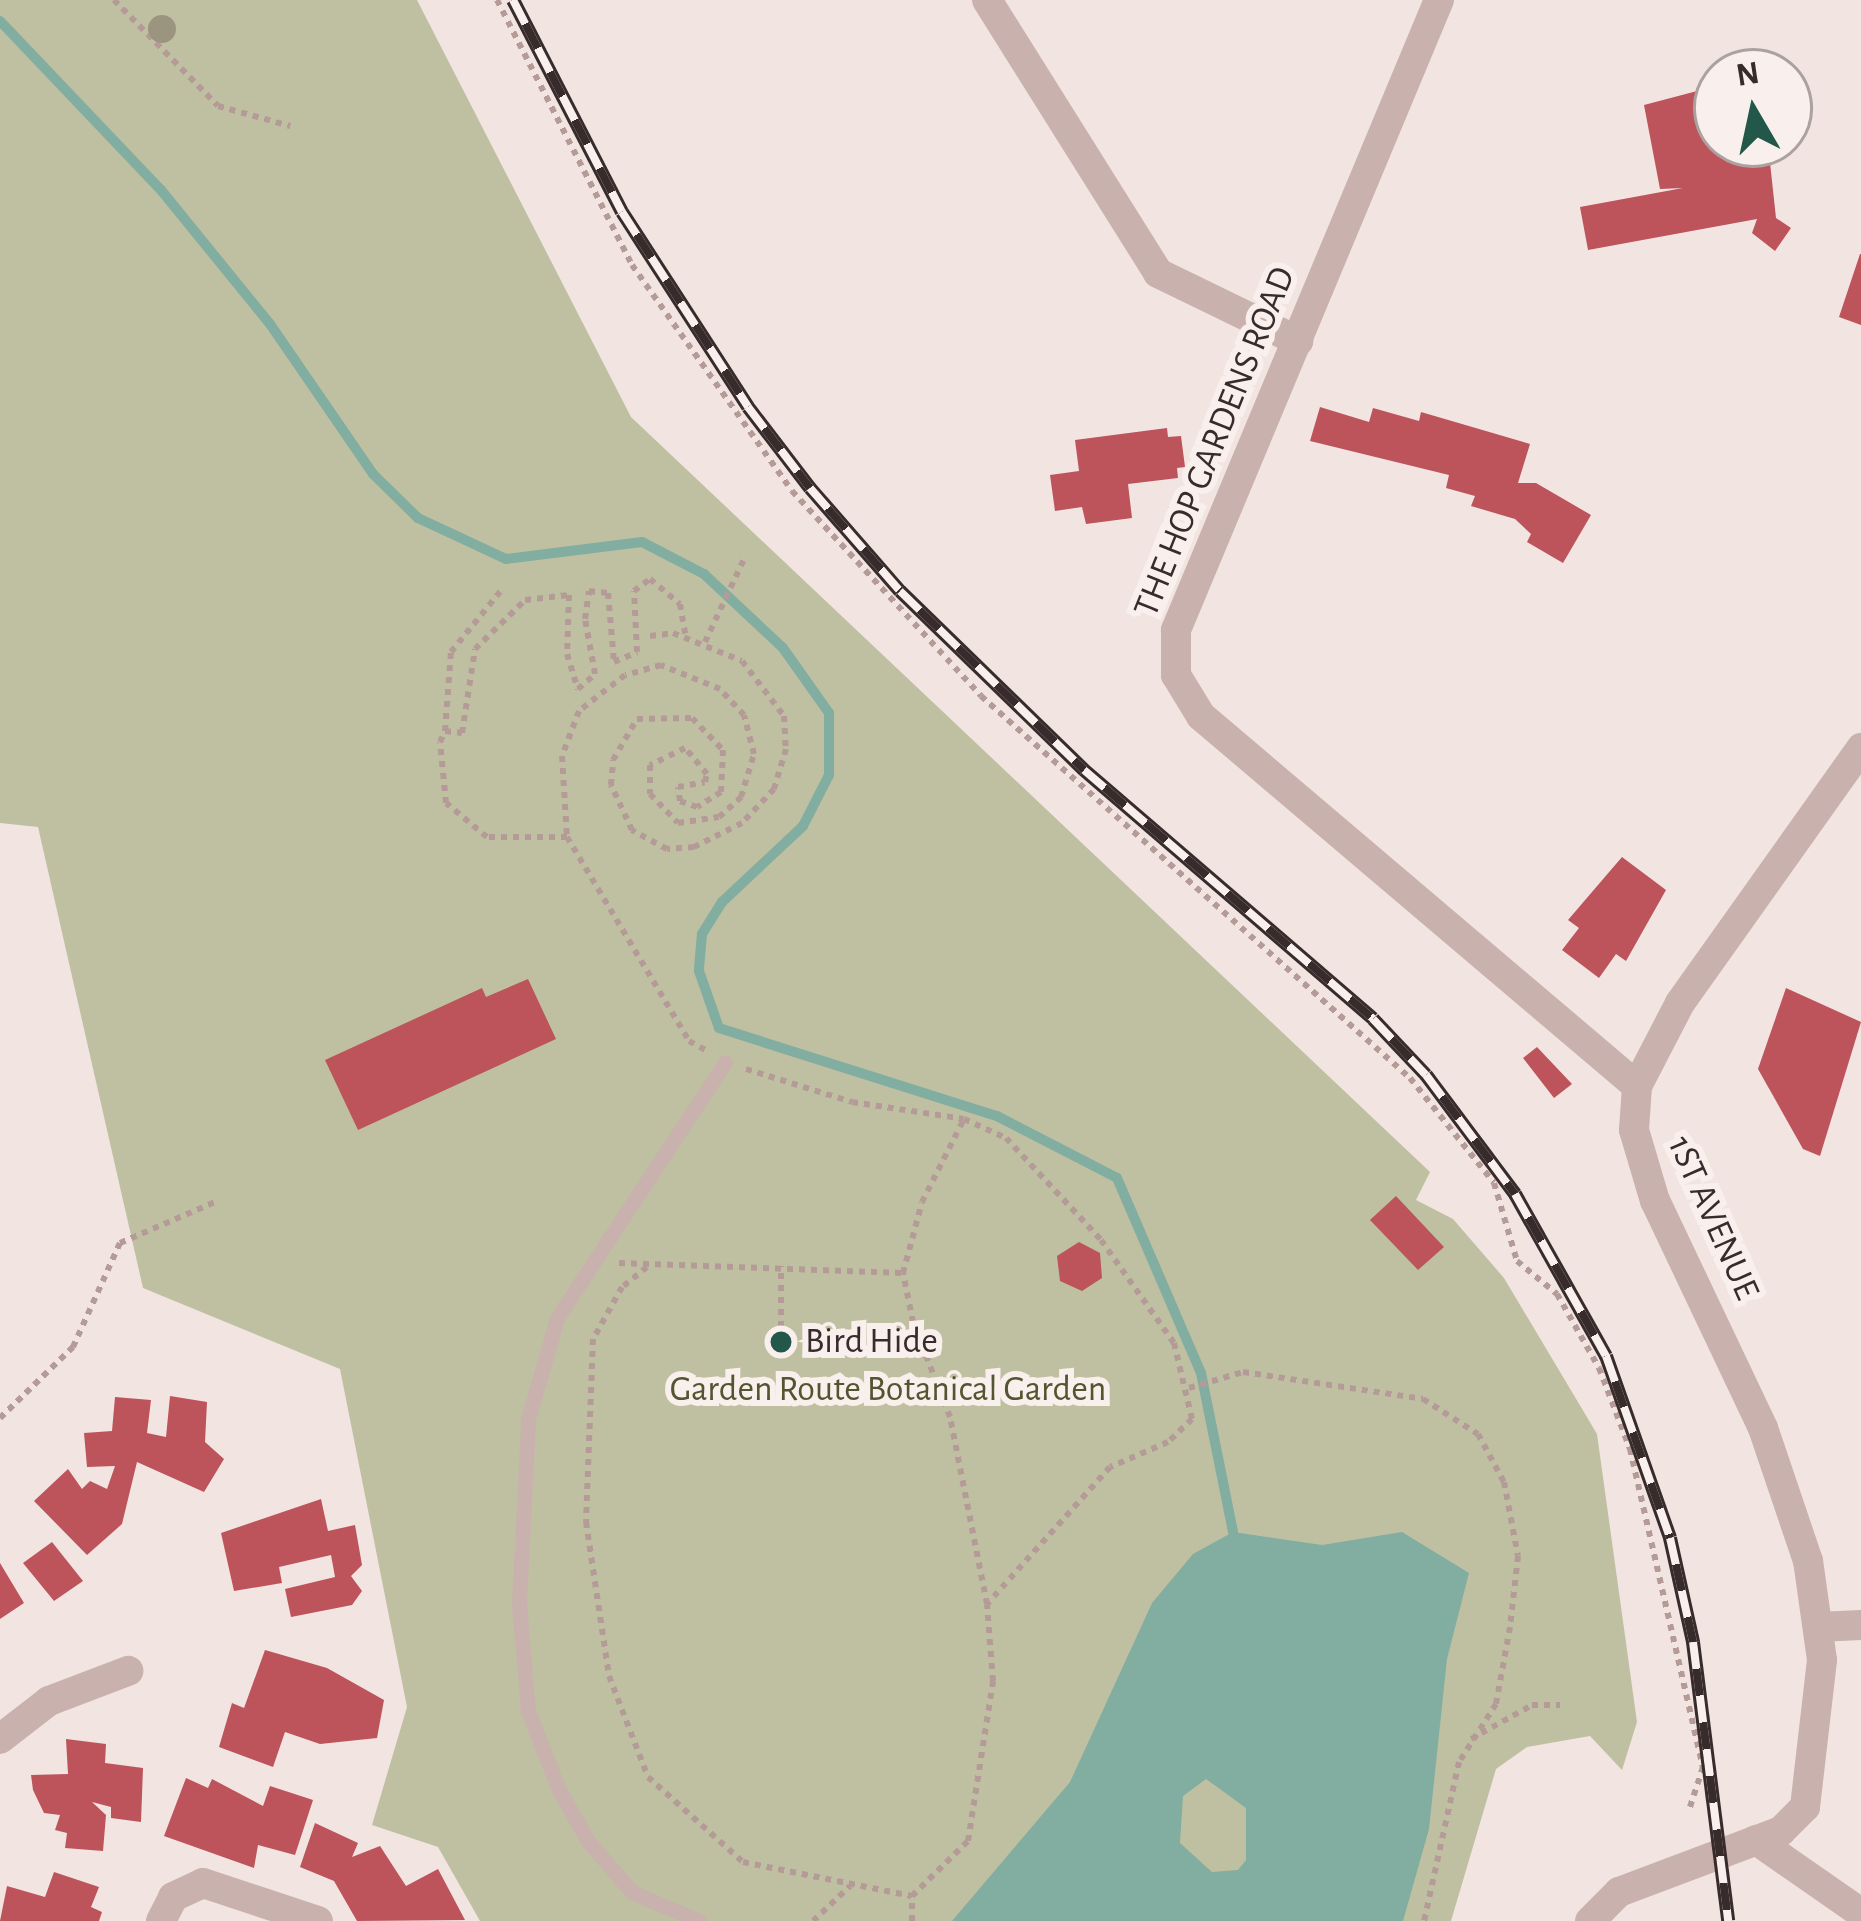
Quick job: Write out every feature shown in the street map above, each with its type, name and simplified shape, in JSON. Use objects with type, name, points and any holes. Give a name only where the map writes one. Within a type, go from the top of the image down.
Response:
[{"type":"street","points":[[987,0],[1158,273],[1298,341]]},
{"type":"street","name":"THE HOP GARDENS ROAD","points":[[1439,0],[1176,629],[1183,696],[1637,1086]]},
{"type":"street","name":"1ST AVENUE","points":[[1756,1840],[1781,1832],[1805,1807],[1822,1660],[1818,1627],[1788,1490],[1640,1161],[1637,1086],[1680,1003],[1861,748]]},
{"type":"street","points":[[1818,1627],[1861,1625]]},
{"type":"street","points":[[0,1739],[50,1701],[128,1671]]},
{"type":"street","points":[[1590,1921],[1619,1892],[1756,1840],[1861,1913]]},
{"type":"street","points":[[161,1921],[173,1897],[203,1883],[318,1921]]},
{"type":"lane","points":[[699,1921],[632,1892],[615,1876],[559,1790],[527,1711],[519,1604],[528,1419],[557,1318],[590,1259],[725,1062]]},
{"type":"path","points":[[114,0],[218,106],[290,126]]},
{"type":"path","points":[[497,0],[632,265],[792,491],[981,696],[1410,1078],[1494,1184],[1517,1261],[1557,1294],[1599,1368],[1630,1449],[1703,1767],[1689,1810]]},
{"type":"path","points":[[705,642],[719,599],[745,557]]},
{"type":"path","points":[[445,731],[462,734],[475,649],[525,600],[568,595],[567,654],[578,689],[595,674],[585,619],[589,591],[608,593],[614,662],[637,652],[634,592],[650,579],[680,604],[686,638]]},
{"type":"path","points":[[503,588],[451,652],[438,782],[461,822],[487,837],[567,837]]},
{"type":"path","points":[[650,636],[705,642],[742,662],[784,716],[787,749],[774,789],[732,830],[694,847],[667,849],[630,828],[611,785],[613,760],[637,719],[692,718],[723,750],[726,782],[697,807],[676,792],[706,782],[694,752],[675,749],[650,765],[650,794],[678,823],[719,817],[741,796],[754,754],[729,697],[699,676],[661,664],[608,683],[579,711],[559,786],[567,837],[689,1041],[725,1062],[852,1102],[964,1119],[1006,1138],[1101,1240],[1174,1343],[1189,1388],[1192,1419],[1168,1442],[1110,1467],[987,1604]]},
{"type":"path","points":[[912,1921],[913,1896],[968,1840],[993,1681],[987,1604],[950,1417],[913,1322],[903,1273],[922,1202],[964,1119]]},
{"type":"path","points":[[0,1418],[73,1347],[120,1243],[217,1201]]},
{"type":"path","points":[[590,1259],[647,1268],[781,1266],[903,1273]]},
{"type":"path","points":[[781,1266],[781,1327]]},
{"type":"path","points":[[647,1268],[622,1287],[593,1339],[586,1522],[609,1676],[648,1777],[680,1811],[743,1862],[913,1896]]},
{"type":"path","points":[[1189,1388],[1243,1372],[1326,1379],[1423,1399],[1478,1434],[1515,1512],[1518,1556],[1496,1704],[1468,1741],[1424,1921]]},
{"type":"path","points":[[1468,1741],[1532,1705],[1560,1705]]},
{"type":"path","points":[[813,1921],[850,1886]]},
{"type":"green space","name":"Garden Route Botanical Garden","points":[[0,0],[417,0],[631,417],[1430,1172],[1416,1200],[1453,1219],[1504,1278],[1597,1434],[1637,1722],[1622,1770],[1590,1736],[1527,1747],[1496,1769],[1451,1921],[480,1921],[438,1847],[372,1825],[407,1707],[340,1369],[143,1288],[38,827],[0,823]]},
{"type":"shaded area","points":[[1233,1532],[1322,1545],[1402,1532],[1469,1573],[1447,1659],[1429,1829],[1403,1921],[952,1921],[1070,1782],[1152,1603],[1193,1554]],"holes":[[[1206,1779],[1246,1808],[1246,1860],[1238,1870],[1212,1872],[1180,1843],[1183,1796]]]},
{"type":"building","points":[[1693,92],[1693,168],[1771,168],[1776,218],[1791,228],[1775,251],[1752,233],[1757,219],[1588,250],[1580,207],[1683,188],[1660,189],[1644,105]]},
{"type":"building","points":[[1861,254],[1861,325],[1839,317]]},
{"type":"building","points":[[1320,407],[1369,422],[1373,408],[1419,421],[1421,412],[1530,444],[1518,483],[1536,483],[1591,515],[1563,563],[1527,542],[1531,534],[1515,519],[1471,506],[1475,496],[1446,488],[1449,475],[1310,441]]},
{"type":"building","points":[[1167,428],[1168,437],[1181,436],[1185,467],[1177,468],[1178,478],[1128,484],[1132,518],[1086,524],[1082,507],[1055,511],[1050,475],[1079,471],[1075,440]]},
{"type":"building","points":[[1622,857],[1666,890],[1626,961],[1616,954],[1599,978],[1562,950],[1579,928],[1568,920]]},
{"type":"building","points":[[528,979],[556,1039],[358,1130],[325,1060],[482,988],[486,997]]},
{"type":"building","points":[[1786,988],[1861,1022],[1820,1156],[1803,1149],[1758,1069]]},
{"type":"building","points":[[1537,1047],[1572,1084],[1554,1098],[1523,1058]]},
{"type":"building","points":[[1396,1196],[1444,1247],[1418,1270],[1370,1220]]},
{"type":"building","points":[[1079,1242],[1100,1253],[1102,1278],[1082,1291],[1060,1281],[1057,1256]]},
{"type":"building","name":"Bird Hide","points":[[781,1329],[791,1333],[795,1343],[791,1353],[781,1357],[771,1353],[767,1343],[771,1333]]},
{"type":"building","points":[[170,1396],[207,1402],[205,1442],[224,1459],[204,1492],[137,1462],[122,1524],[87,1555],[34,1501],[68,1469],[82,1489],[90,1481],[107,1489],[115,1466],[87,1467],[84,1433],[112,1431],[115,1397],[151,1400],[147,1433],[166,1437]]},
{"type":"building","points":[[321,1499],[328,1531],[355,1525],[362,1565],[351,1576],[362,1591],[352,1605],[291,1617],[285,1589],[335,1577],[331,1555],[279,1567],[282,1583],[234,1591],[221,1533]]},
{"type":"building","points":[[52,1542],[83,1581],[54,1601],[23,1563]]},
{"type":"building","points":[[0,1563],[24,1603],[0,1619]]},
{"type":"building","points":[[265,1650],[327,1668],[384,1700],[377,1738],[320,1744],[285,1732],[273,1767],[219,1747],[232,1703],[244,1708]]},
{"type":"building","points":[[66,1739],[106,1744],[105,1763],[143,1768],[141,1822],[111,1818],[111,1807],[92,1802],[106,1815],[103,1851],[65,1848],[67,1833],[55,1830],[60,1815],[44,1813],[33,1790],[31,1775],[68,1774]]},
{"type":"building","points":[[186,1778],[208,1788],[212,1779],[263,1806],[270,1786],[313,1800],[295,1855],[258,1845],[254,1868],[164,1836]]},
{"type":"building","points":[[315,1823],[358,1843],[352,1857],[380,1846],[406,1886],[438,1869],[465,1920],[357,1921],[334,1881],[300,1867]]},
{"type":"building","points":[[54,1872],[99,1887],[91,1907],[102,1912],[99,1921],[0,1921],[7,1886],[45,1897]]},
{"type":"waterway","points":[[0,21],[161,190],[270,324],[373,474],[418,518],[506,559],[642,542],[704,574],[783,648],[829,713],[829,775],[803,826],[722,902],[702,934],[699,971],[719,1028],[997,1116],[1117,1178],[1201,1373],[1233,1532]]},
{"type":"railway","points":[[513,0],[622,212],[748,407],[810,488],[900,591],[1084,770],[1373,1019],[1426,1075],[1515,1194],[1606,1356],[1670,1538],[1693,1642],[1728,1921]]},
{"type":"place","name":"Bird Hide","points":[[781,1342]]}]
